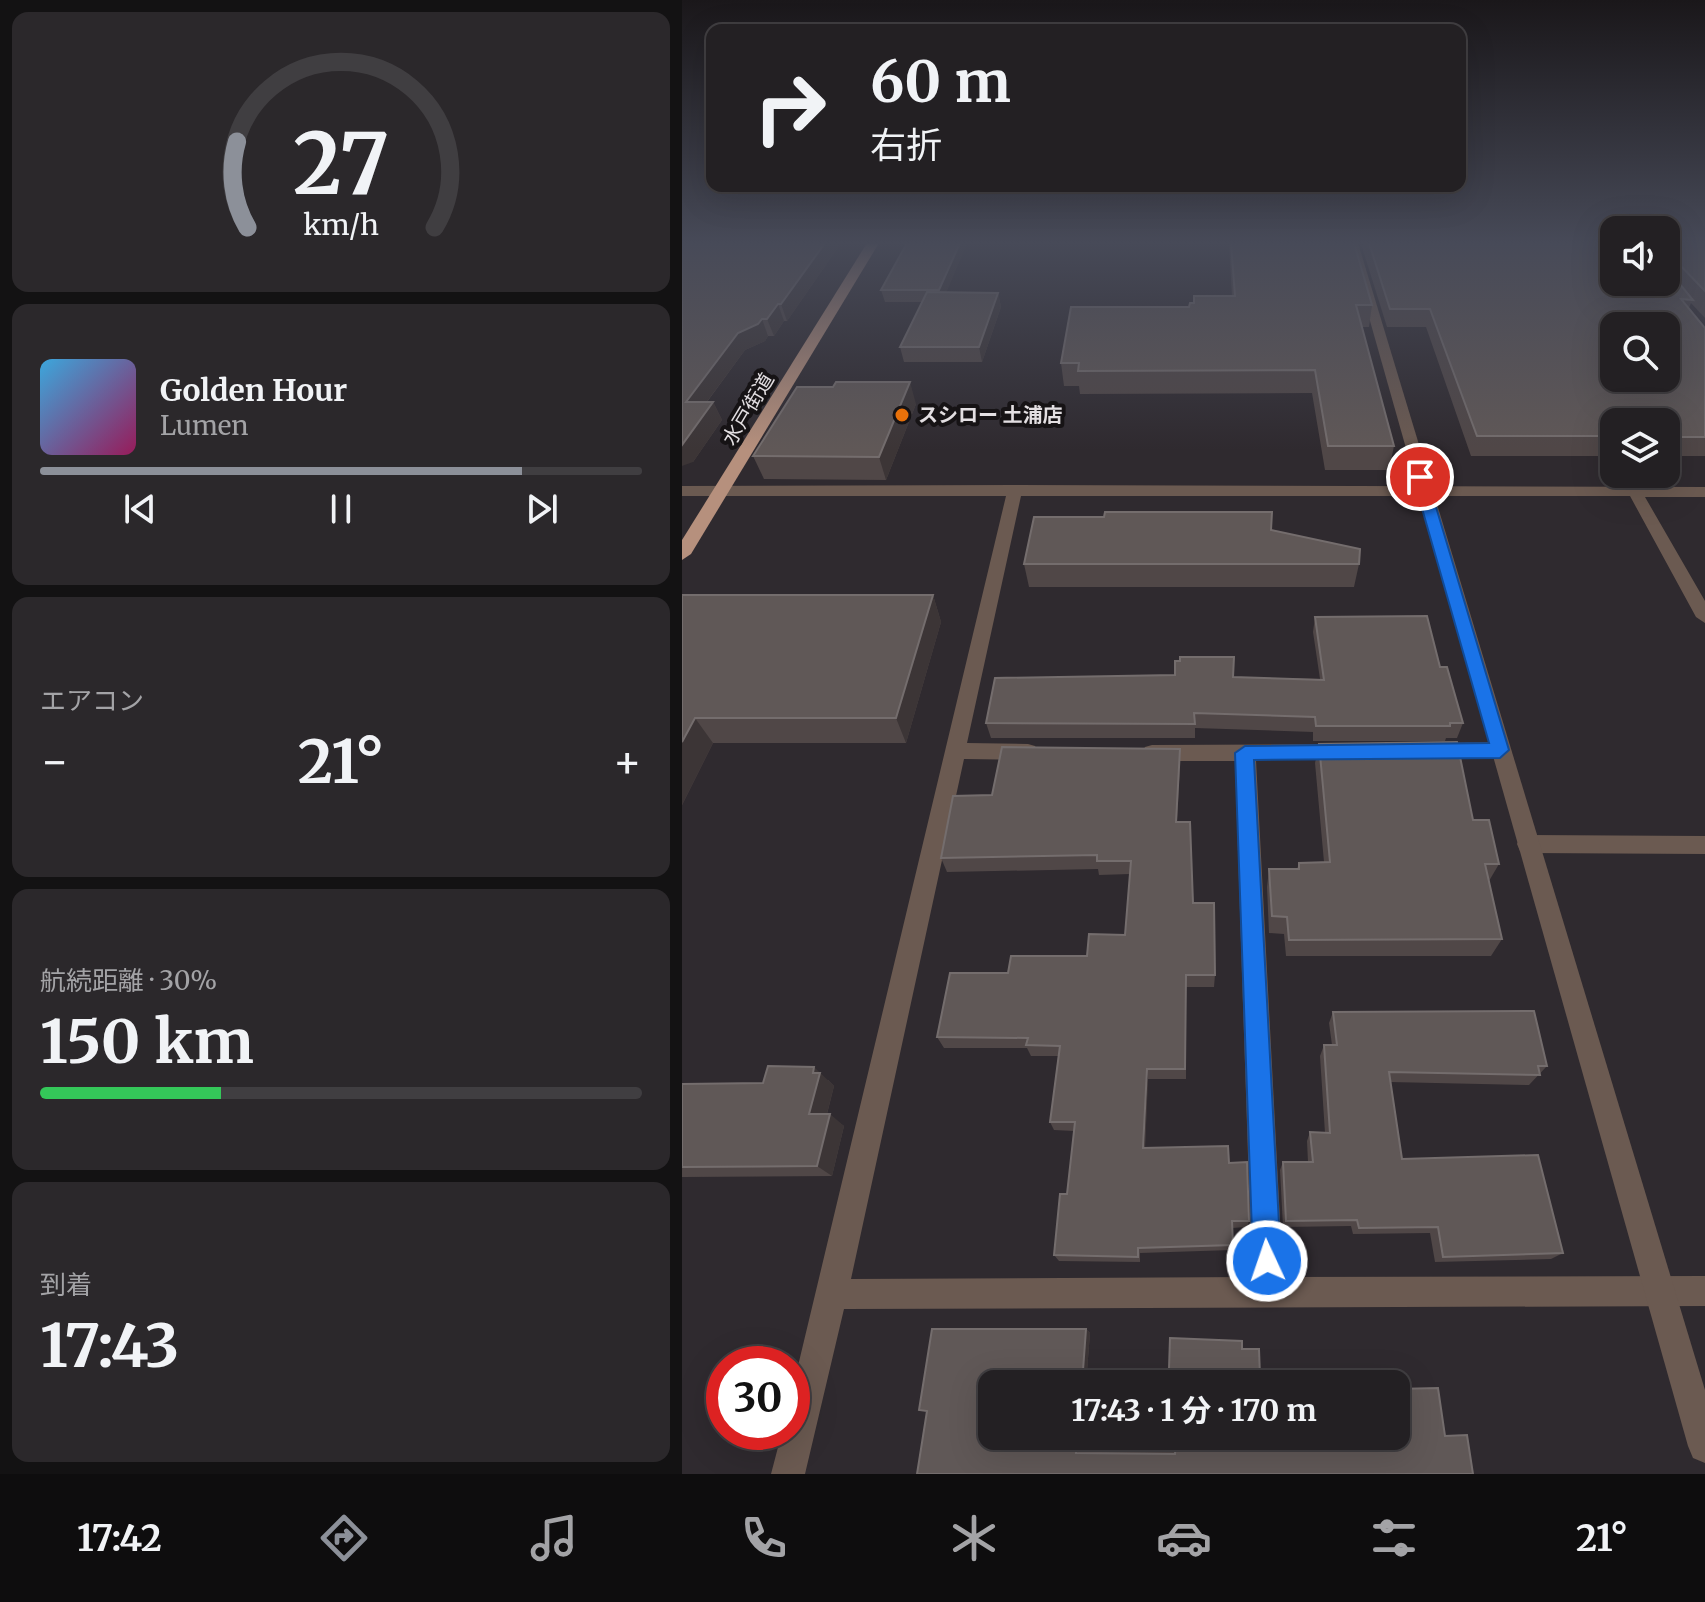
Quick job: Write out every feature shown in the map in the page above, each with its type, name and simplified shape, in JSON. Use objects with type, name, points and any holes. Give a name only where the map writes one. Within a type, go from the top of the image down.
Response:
[{"type":"highway","name":"水戸街道","points":[[682,554],[831,312]]},
{"type":"street","points":[[1373,312],[1705,1446]]},
{"type":"street","points":[[788,1474],[832,1294],[1015,490]]},
{"type":"street","points":[[682,491],[1705,492]]},
{"type":"street","points":[[1635,492],[1705,617]]},
{"type":"street","points":[[1409,751],[1500,750]]},
{"type":"street","points":[[954,751],[1046,752]]},
{"type":"street","points":[[1138,753],[1364,752]]},
{"type":"street","points":[[1245,753],[1268,1293]]},
{"type":"street","points":[[1528,844],[1705,845]]},
{"type":"street","points":[[832,1294],[1705,1291]]},
{"type":"building","points":[[682,312],[772,312],[767,319],[738,333],[686,402],[713,402],[682,445]]},
{"type":"building","points":[[917,312],[991,312],[979,347],[900,347]]},
{"type":"building","points":[[1070,312],[1358,312],[1394,446],[1328,446],[1315,370],[1078,371],[1079,363],[1061,363]]},
{"type":"building","points":[[1431,312],[1692,312],[1705,328],[1705,437],[1680,437],[1680,408],[1600,408],[1600,436],[1477,436]]},
{"type":"building","points":[[836,382],[910,382],[879,457],[753,456],[797,387],[833,387]]},
{"type":"building","points":[[1105,512],[1272,512],[1271,530],[1360,549],[1359,564],[1024,564],[1034,517],[1104,517]]},
{"type":"building","points":[[682,595],[933,595],[896,718],[695,718],[682,742]]},
{"type":"building","points":[[1427,616],[1440,667],[1447,667],[1463,723],[1450,723],[1450,726],[1316,726],[1315,717],[1194,713],[1195,724],[986,723],[995,678],[1175,675],[1175,661],[1180,661],[1180,657],[1234,657],[1233,677],[1324,680],[1315,617]]},
{"type":"building","points":[[1457,742],[1473,820],[1489,820],[1499,864],[1485,864],[1502,939],[1289,940],[1287,917],[1272,916],[1269,869],[1299,869],[1299,863],[1330,862],[1319,744]]},
{"type":"building","points":[[1002,747],[1180,749],[1176,822],[1190,822],[1193,903],[1214,903],[1215,975],[1186,975],[1185,1069],[1147,1069],[1143,1148],[1228,1146],[1229,1163],[1247,1162],[1249,1221],[1232,1221],[1233,1245],[1138,1248],[1138,1257],[1054,1255],[1060,1194],[1067,1194],[1075,1122],[1050,1122],[1060,1046],[1026,1045],[1028,1038],[937,1037],[950,973],[1008,973],[1011,956],[1087,956],[1089,934],[1125,935],[1131,861],[1097,861],[1097,855],[941,858],[953,796],[992,795]]},
{"type":"building","points":[[1534,1011],[1547,1066],[1538,1066],[1540,1075],[1389,1072],[1402,1159],[1538,1155],[1563,1253],[1443,1257],[1438,1227],[1359,1228],[1357,1220],[1286,1221],[1283,1162],[1313,1162],[1310,1132],[1330,1133],[1324,1045],[1337,1045],[1333,1012]]},
{"type":"building","points":[[768,1066],[814,1067],[813,1073],[820,1073],[809,1114],[830,1114],[817,1166],[682,1167],[682,1084],[763,1083]]},
{"type":"building","points":[[932,1329],[1086,1329],[1083,1370],[978,1370],[978,1450],[1175,1454],[1175,1450],[1410,1450],[1410,1389],[1438,1388],[1445,1436],[1467,1435],[1473,1474],[917,1474],[927,1411],[919,1410]]},
{"type":"building","points":[[1170,1338],[1242,1341],[1242,1349],[1259,1349],[1260,1370],[1169,1369]]},
{"type":"place","name":"スシロー 土浦店","points":[[902,415]]},
{"type":"route","points":[[1267,1261],[1245,753],[1500,750],[1420,477]]}]
